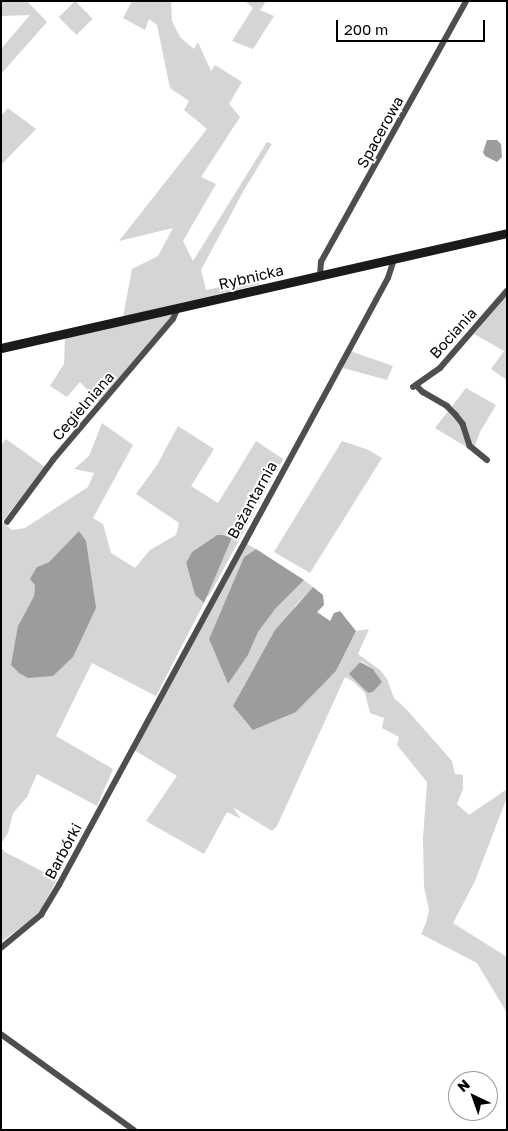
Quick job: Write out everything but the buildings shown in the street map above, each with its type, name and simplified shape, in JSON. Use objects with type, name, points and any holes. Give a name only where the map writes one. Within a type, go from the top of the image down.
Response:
[{"type":"main road","name":"Rybnicka","points":[[1,348],[507,233]]},
{"type":"street","name":"Spacerowa","points":[[320,276],[321,262],[466,1]]},
{"type":"street","name":"Bażantarnia","points":[[130,753],[384,286],[394,259]]},
{"type":"street","name":"Bociania","points":[[488,460],[470,446],[463,424],[447,406],[414,386],[440,368],[454,354],[507,291]]},
{"type":"street","name":"Cegielniana","points":[[7,522],[53,460],[172,319],[178,308]]},
{"type":"street","name":"Barbórki","points":[[1,948],[42,915],[130,753]]},
{"type":"street","points":[[1,1034],[134,1130]]},
{"type":"shaded area","points":[[1,1],[27,1],[47,22],[1,74],[1,49],[30,15],[1,16]]},
{"type":"shaded area","points":[[75,1],[93,19],[76,35],[59,17]]},
{"type":"shaded area","points":[[132,1],[171,1],[172,21],[180,37],[194,49],[198,42],[211,71],[215,65],[242,82],[229,104],[240,117],[201,177],[216,184],[183,241],[193,261],[267,142],[272,144],[244,190],[201,270],[206,290],[250,281],[260,284],[123,317],[132,269],[158,256],[173,228],[119,241],[207,129],[184,110],[189,101],[170,88],[157,25],[149,19],[145,30],[123,18]]},
{"type":"shaded area","points":[[245,1],[263,1],[265,3],[260,10],[274,16],[253,49],[232,41],[253,8]]},
{"type":"shaded area","points":[[8,108],[36,129],[1,165],[1,116]]},
{"type":"shaded area","points":[[487,140],[497,140],[501,144],[502,157],[497,162],[485,156],[483,152]]},
{"type":"shaded area","points":[[507,295],[507,380],[491,369],[504,351],[474,334]]},
{"type":"shaded area","points":[[170,313],[171,317],[99,402],[80,382],[67,397],[50,386],[64,364],[65,338]]},
{"type":"shaded area","points":[[350,351],[393,366],[387,380],[343,368]]},
{"type":"shaded area","points":[[466,388],[496,405],[480,432],[473,451],[435,428]]},
{"type":"shaded area","points":[[102,423],[133,445],[93,518],[103,524],[111,553],[135,568],[150,550],[176,535],[179,523],[136,494],[157,465],[178,426],[214,449],[191,486],[218,503],[256,441],[283,459],[210,594],[206,597],[232,539],[217,535],[192,552],[186,564],[195,595],[204,603],[156,696],[92,663],[56,736],[113,769],[97,806],[37,774],[27,797],[13,813],[8,833],[1,844],[1,445],[6,439],[45,467],[2,522],[12,530],[25,528],[88,487],[94,473],[74,469],[89,456]],"holes":[[[79,531],[18,626],[34,596],[37,567],[49,562]]]},
{"type":"shaded area","points":[[342,441],[369,450],[382,458],[310,573],[274,552]]},
{"type":"shaded area","points":[[79,531],[86,541],[96,608],[73,657],[53,676],[28,678],[11,665],[18,626],[34,596],[35,585],[30,579],[37,567],[49,562]]},
{"type":"shaded area","points":[[217,535],[232,538],[204,603],[195,595],[186,563],[192,552]]},
{"type":"shaded area","points":[[246,543],[256,549],[244,557],[209,639],[228,684],[248,655],[258,632],[276,608],[304,580],[313,587],[296,605],[234,706],[296,712],[336,671],[356,631],[369,629],[358,654],[380,670],[387,679],[394,698],[452,761],[455,774],[463,775],[463,789],[457,804],[469,815],[507,789],[507,797],[475,881],[453,923],[507,957],[507,1013],[477,963],[421,934],[429,910],[424,887],[423,838],[427,782],[397,745],[399,737],[382,728],[384,718],[370,713],[365,693],[354,682],[345,677],[277,826],[272,831],[233,807],[241,819],[227,812],[204,854],[146,821],[177,776],[134,750]],"holes":[[[361,661],[373,669],[382,682],[373,692],[368,693],[350,674]]]},
{"type":"shaded area","points":[[256,549],[304,580],[276,608],[258,632],[248,655],[228,684],[209,639],[244,557]]},
{"type":"shaded area","points":[[313,587],[323,595],[324,605],[317,612],[330,621],[334,613],[340,611],[356,631],[336,671],[296,712],[253,730],[233,706],[275,630]]},
{"type":"shaded area","points":[[360,662],[373,669],[382,682],[373,692],[368,693],[349,674]]},
{"type":"shaded area","points":[[1,847],[5,852],[57,879],[40,913],[1,942]]}]
